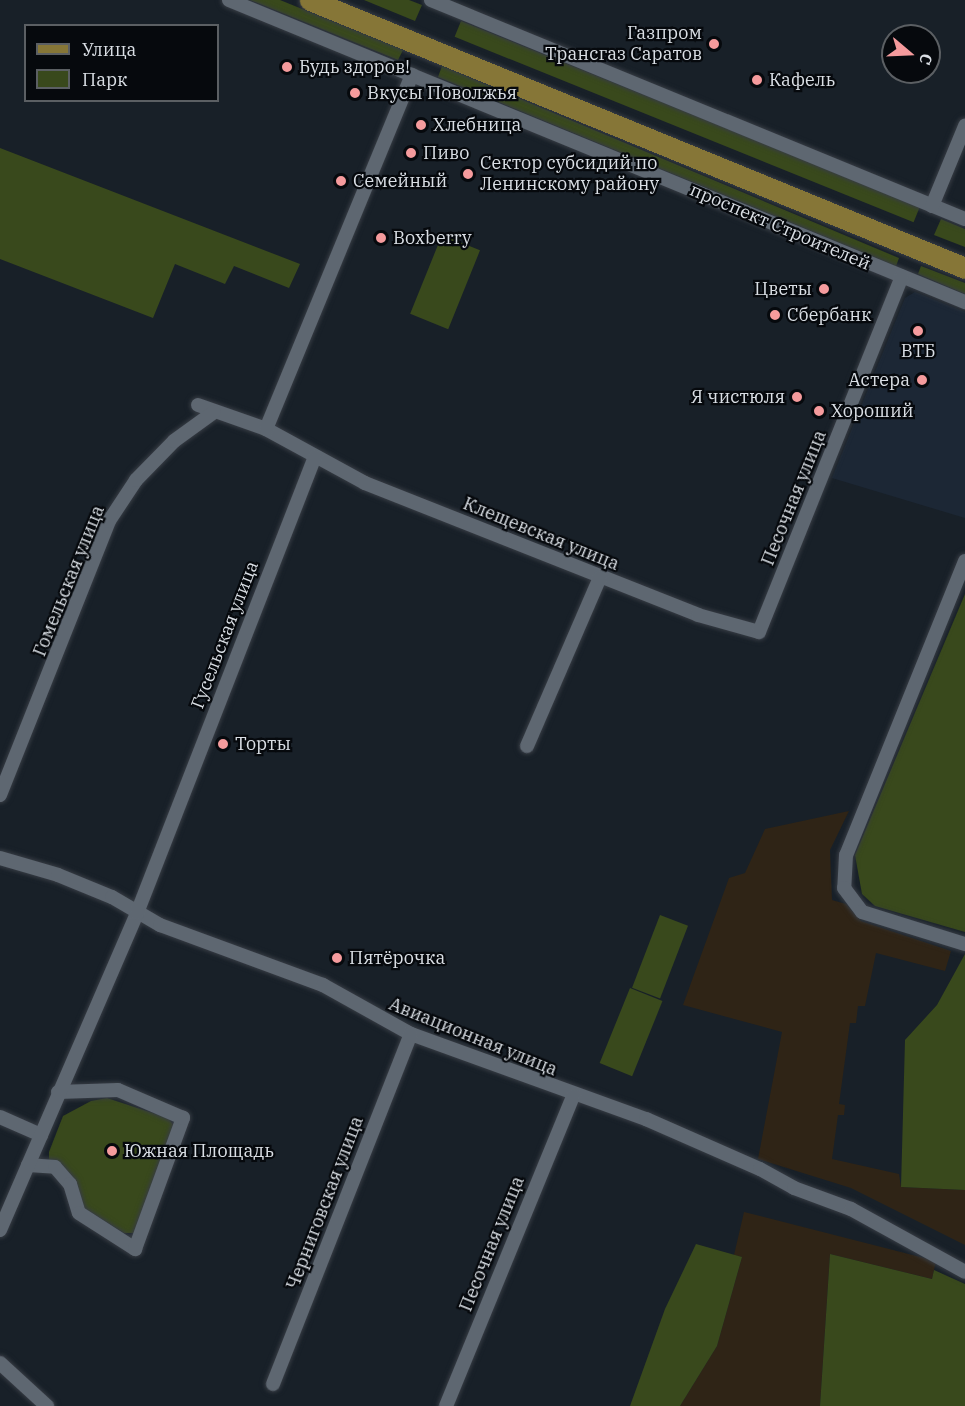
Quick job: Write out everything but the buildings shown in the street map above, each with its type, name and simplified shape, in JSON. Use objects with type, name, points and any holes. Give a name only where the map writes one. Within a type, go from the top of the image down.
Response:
[{"type":"main road","name":"проспект Строителей","points":[[310,0],[965,267]]},
{"type":"street","name":"проспект Строителей","points":[[229,0],[965,302]]},
{"type":"street","points":[[437,1],[965,219]]},
{"type":"street","points":[[266,429],[412,75]]},
{"type":"street","points":[[932,206],[965,126]]},
{"type":"street","name":"Песочная улица","points":[[759,632],[902,277]]},
{"type":"street","points":[[198,405],[266,429],[315,457]]},
{"type":"street","name":"Гомельская улица","points":[[0,795],[109,521],[136,480],[174,441],[214,412]]},
{"type":"street","name":"Клещевская улица","points":[[315,457],[365,483],[600,577],[729,627],[759,632]]},
{"type":"street","name":"Гусельская улица","points":[[0,1230],[137,913],[315,457]]},
{"type":"street","points":[[965,561],[846,855],[844,888],[862,912],[965,944]]},
{"type":"street","points":[[528,746],[600,577]]},
{"type":"street","name":"Авиационная улица","points":[[0,858],[58,875],[112,897],[160,925],[323,985],[411,1034],[573,1096],[636,1115],[738,1159],[794,1188],[851,1209],[965,1272]]},
{"type":"street","name":"Черниговская улица","points":[[273,1384],[411,1034]]},
{"type":"street","points":[[28,1165],[55,1167],[70,1184],[79,1214],[135,1249],[183,1118],[118,1090],[58,1092]]},
{"type":"street","name":"Песочная улица","points":[[446,1406],[573,1096]]},
{"type":"street","points":[[0,1117],[41,1135]]},
{"type":"street","points":[[0,1363],[48,1406]]},
{"type":"shaded area","points":[[915,292],[965,312],[965,518],[832,478],[905,298]]},
{"type":"shaded area","points":[[849,811],[830,850],[832,900],[846,904],[861,921],[951,951],[945,971],[876,953],[865,1006],[858,1006],[856,1023],[850,1023],[839,1104],[845,1105],[844,1115],[838,1115],[832,1159],[899,1174],[901,1187],[965,1190],[965,1245],[851,1188],[758,1159],[782,1032],[683,1005],[729,878],[745,873],[765,829]]},
{"type":"shaded area","points":[[744,1212],[936,1261],[932,1279],[830,1254],[820,1406],[680,1406],[717,1346],[742,1257],[734,1255]]},
{"type":"green space","points":[[250,0],[280,0],[403,50],[398,60]]},
{"type":"green space","points":[[364,0],[409,0],[422,5],[415,21]]},
{"type":"green space","points":[[461,21],[920,206],[914,222],[455,37]]},
{"type":"green space","points":[[442,66],[899,258],[896,266],[438,77]]},
{"type":"green space","points":[[0,148],[300,264],[289,288],[234,266],[225,284],[175,264],[153,318],[0,259]]},
{"type":"green space","points":[[941,219],[965,229],[965,247],[934,235]]},
{"type":"green space","points":[[442,235],[480,250],[448,329],[410,314]]},
{"type":"green space","points":[[921,266],[965,283],[965,294],[918,274]]},
{"type":"green space","points":[[965,594],[965,932],[875,906],[862,894],[855,855]]},
{"type":"green space","points":[[660,915],[688,926],[660,999],[632,988]]},
{"type":"green space","points":[[965,954],[965,1190],[901,1187],[905,1040],[937,1005]]},
{"type":"green space","points":[[630,988],[662,1001],[632,1076],[600,1063]]},
{"type":"green space","points":[[107,1098],[168,1118],[176,1128],[135,1233],[124,1233],[84,1208],[49,1166],[49,1152],[63,1116],[91,1101]]},
{"type":"green space","points":[[696,1244],[742,1257],[717,1346],[680,1406],[630,1406],[665,1309]]},
{"type":"green space","points":[[830,1254],[932,1279],[934,1270],[965,1284],[965,1406],[820,1406]]},
{"type":"place","name":"Газпром Трансгаз Саратов","points":[[714,44]]},
{"type":"place","name":"Будь здоров!","points":[[287,67]]},
{"type":"place","name":"Кафель","points":[[757,80]]},
{"type":"place","name":"Вкусы Поволжья","points":[[355,93]]},
{"type":"place","name":"Хлебница","points":[[421,125]]},
{"type":"place","name":"Пиво","points":[[411,153]]},
{"type":"place","name":"Сектор субсидий по Ленинскому району","points":[[468,174]]},
{"type":"place","name":"Семейный","points":[[341,181]]},
{"type":"place","name":"Boxberry","points":[[381,238]]},
{"type":"place","name":"Цветы","points":[[824,289]]},
{"type":"place","name":"Сбербанк","points":[[775,315]]},
{"type":"place","name":"ВТБ","points":[[918,331]]},
{"type":"place","name":"Астера","points":[[922,380]]},
{"type":"place","name":"Я чистюля","points":[[797,397]]},
{"type":"place","name":"Хороший","points":[[819,411]]},
{"type":"place","name":"Торты","points":[[223,744]]},
{"type":"place","name":"Пятёрочка","points":[[337,958]]},
{"type":"place","name":"Южная Площадь","points":[[112,1151]]}]
